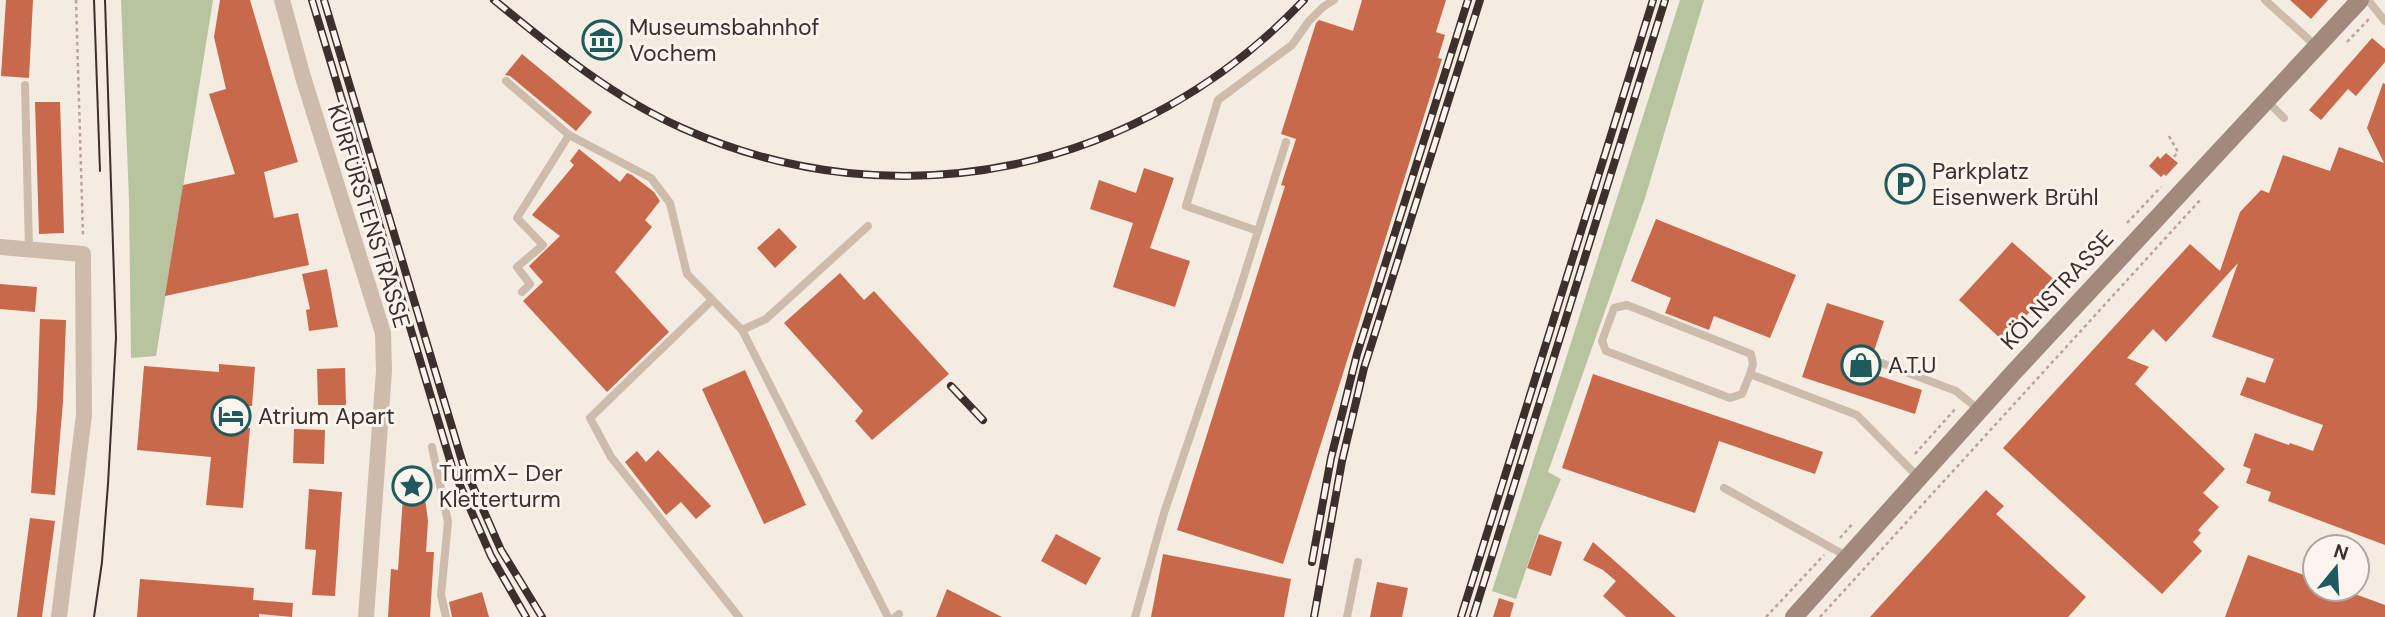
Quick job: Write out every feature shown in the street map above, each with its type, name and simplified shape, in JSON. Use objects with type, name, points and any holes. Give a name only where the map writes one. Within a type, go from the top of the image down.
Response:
[{"type":"main road","name":"KÖLNSTRASSE","points":[[1794,617],[1979,411],[2360,0]]},
{"type":"street","name":"KURFÜRSTENSTRASSE","points":[[282,0],[303,77],[383,333],[384,371],[366,617]]},
{"type":"street","points":[[0,247],[83,254],[83,415],[58,617]]},
{"type":"lane","points":[[1258,231],[1186,206],[1218,100],[1292,45],[1309,21],[1334,0]]},
{"type":"lane","points":[[2265,0],[2316,47]]},
{"type":"lane","points":[[2368,0],[2385,21]]},
{"type":"lane","points":[[506,81],[569,135],[651,177],[670,203],[687,274],[742,330],[888,617]]},
{"type":"lane","points":[[24,85],[29,250]]},
{"type":"lane","points":[[2267,101],[2284,118]]},
{"type":"lane","points":[[522,292],[530,284],[517,267],[543,245],[517,218],[569,135]]},
{"type":"lane","points":[[1135,617],[1164,513],[1286,142]]},
{"type":"lane","points":[[742,330],[766,319],[868,226]]},
{"type":"lane","points":[[711,301],[590,418],[611,457],[739,617]]},
{"type":"lane","points":[[1627,305],[1751,354],[1753,364],[1750,374],[1742,394],[1730,398],[1606,351],[1602,341],[1614,308],[1627,305]]},
{"type":"lane","points":[[1882,363],[1956,391],[1979,411]]},
{"type":"lane","points":[[1750,374],[1857,415],[1919,478]]},
{"type":"lane","points":[[432,447],[448,522],[441,595],[446,617]]},
{"type":"lane","points":[[1724,488],[1848,557]]},
{"type":"lane","points":[[1348,617],[1359,562]]},
{"type":"path","points":[[76,0],[83,254]]},
{"type":"path","points":[[2341,48],[2377,11]]},
{"type":"path","points":[[2169,136],[2178,152],[2173,158]]},
{"type":"path","points":[[1820,617],[2208,191]]},
{"type":"green space","points":[[121,0],[213,0],[156,356],[131,358],[129,200]]},
{"type":"green space","points":[[1680,0],[1704,0],[1645,198],[1548,472],[1561,479],[1538,534],[1516,599],[1492,591]]},
{"type":"building","points":[[6,0],[33,0],[29,78],[1,76]]},
{"type":"building","points":[[220,0],[250,0],[298,162],[264,172],[274,218],[298,213],[309,265],[165,296],[183,185],[235,174],[209,94],[226,89],[214,37]]},
{"type":"building","points":[[1362,0],[1446,0],[1436,32],[1445,35],[1438,58],[1442,59],[1283,564],[1177,530],[1285,186],[1281,185],[1296,139],[1281,134],[1316,23],[1319,20],[1353,31]]},
{"type":"building","points":[[2290,0],[2328,0],[2311,19]]},
{"type":"building","points":[[2372,38],[2385,49],[2385,62],[2356,96],[2348,89],[2321,120],[2309,110]]},
{"type":"building","points":[[522,54],[592,112],[576,131],[510,76],[505,75]]},
{"type":"building","points":[[2383,83],[2385,84],[2385,545],[2371,540],[2371,533],[2353,533],[2268,501],[2271,492],[2246,483],[2251,469],[2243,466],[2255,433],[2313,451],[2323,425],[2240,395],[2247,377],[2265,383],[2274,359],[2212,337],[2238,263],[2166,342],[2153,329],[2127,358],[2149,367],[2135,384],[2225,469],[2203,493],[2219,507],[2198,530],[2201,533],[2193,542],[2202,551],[2162,594],[2003,448],[2190,244],[2220,271],[2240,212],[2261,190],[2269,193],[2283,155],[2330,171],[2339,147],[2384,163],[2367,128]]},
{"type":"building","points":[[35,102],[60,102],[64,233],[39,234]]},
{"type":"building","points":[[579,149],[620,182],[627,173],[632,175],[654,192],[660,201],[645,220],[652,227],[615,272],[669,332],[607,392],[523,301],[543,282],[529,266],[560,236],[532,215],[574,165],[570,161]]},
{"type":"building","points":[[2166,153],[2178,163],[2166,176],[2164,174],[2161,177],[2149,166],[2158,156],[2160,159]]},
{"type":"building","points":[[1144,168],[1174,178],[1150,248],[1190,261],[1175,307],[1113,287],[1133,223],[1090,209],[1099,180],[1136,193]]},
{"type":"building","points":[[1656,219],[1796,275],[1770,338],[1714,316],[1709,330],[1665,313],[1671,298],[1631,281]]},
{"type":"building","points":[[779,228],[797,247],[775,268],[757,248]]},
{"type":"building","points":[[2012,242],[2057,282],[2003,341],[1959,300]]},
{"type":"building","points":[[327,269],[338,327],[309,331],[306,310],[310,309],[302,274]]},
{"type":"building","points":[[840,273],[864,300],[874,291],[949,374],[872,440],[855,421],[863,411],[784,323]]},
{"type":"building","points":[[0,284],[37,287],[35,312],[0,309]]},
{"type":"building","points":[[1827,303],[1884,321],[1867,372],[1922,390],[1915,414],[1802,377]]},
{"type":"building","points":[[40,319],[66,320],[63,402],[55,495],[31,493]]},
{"type":"building","name":"Atrium Apart","points":[[219,364],[255,367],[252,406],[246,406],[246,428],[250,428],[243,508],[206,505],[211,457],[137,450],[144,366],[219,372]]},
{"type":"building","points":[[345,368],[346,405],[318,405],[317,369]]},
{"type":"building","points":[[745,370],[806,505],[764,524],[702,389]]},
{"type":"building","points":[[1593,374],[1823,452],[1815,474],[1719,441],[1695,513],[1562,468]]},
{"type":"building","points":[[294,429],[325,430],[324,464],[293,463]]},
{"type":"building","points":[[658,450],[711,506],[696,519],[681,502],[666,515],[625,462],[637,451],[646,462]]},
{"type":"building","points":[[405,467],[421,468],[428,521],[426,552],[434,552],[430,617],[388,617],[391,569],[398,570]]},
{"type":"building","points":[[309,489],[342,492],[335,596],[312,595],[316,550],[305,549]]},
{"type":"building","points":[[1986,490],[2004,506],[1996,514],[2086,597],[2068,617],[1870,617]]},
{"type":"building","points":[[30,518],[55,521],[42,617],[17,617]]},
{"type":"building","points":[[1056,534],[1101,558],[1086,585],[1041,561]]},
{"type":"building","points":[[1539,534],[1562,542],[1551,576],[1527,568]]},
{"type":"building","points":[[1593,542],[1676,617],[1626,617],[1603,596],[1616,581],[1603,570],[1583,560]]},
{"type":"building","points":[[1163,554],[1291,579],[1284,617],[1151,617]]},
{"type":"building","points":[[2248,555],[2301,574],[2301,603],[2371,603],[2371,600],[2385,605],[2385,617],[2225,617]]},
{"type":"building","points":[[140,579],[254,588],[253,600],[293,603],[292,617],[259,614],[259,617],[137,617]]},
{"type":"building","points":[[1377,582],[1408,588],[1402,617],[1370,617]]},
{"type":"building","points":[[947,589],[1002,617],[936,617]]},
{"type":"building","points":[[482,592],[489,617],[452,617],[449,602]]},
{"type":"building","points":[[1499,598],[1514,603],[1510,617],[1493,617]]},
{"type":"tram line","points":[[94,0],[100,171]]},
{"type":"tram line","points":[[94,617],[102,562],[116,338],[105,0]]},
{"type":"railway","points":[[312,0],[452,467],[491,556],[526,617]]},
{"type":"railway","points":[[324,0],[463,464],[501,550],[542,617]]},
{"type":"railway","points":[[494,0],[607,87],[682,128],[764,157],[848,173],[931,175],[1014,164],[1093,141],[1169,106],[1240,59],[1304,0]]},
{"type":"railway","points":[[1312,562],[1331,458],[1357,354],[1468,0]]},
{"type":"railway","points":[[1314,617],[1342,461],[1364,368],[1480,0]]},
{"type":"railway","points":[[1461,617],[1653,0]]},
{"type":"railway","points":[[1473,617],[1665,0]]},
{"type":"railway","points":[[951,386],[983,420]]},
{"type":"place","name":"Museumsbahnhof Vochem","points":[[602,40]]},
{"type":"place","name":"Parkplatz Eisenwerk Brühl","points":[[1905,184]]},
{"type":"place","name":"A.T.U","points":[[1861,365]]},
{"type":"place","name":"Atrium Apart","points":[[231,416]]},
{"type":"place","name":"TurmX- Der Kletterturm","points":[[412,486]]}]
